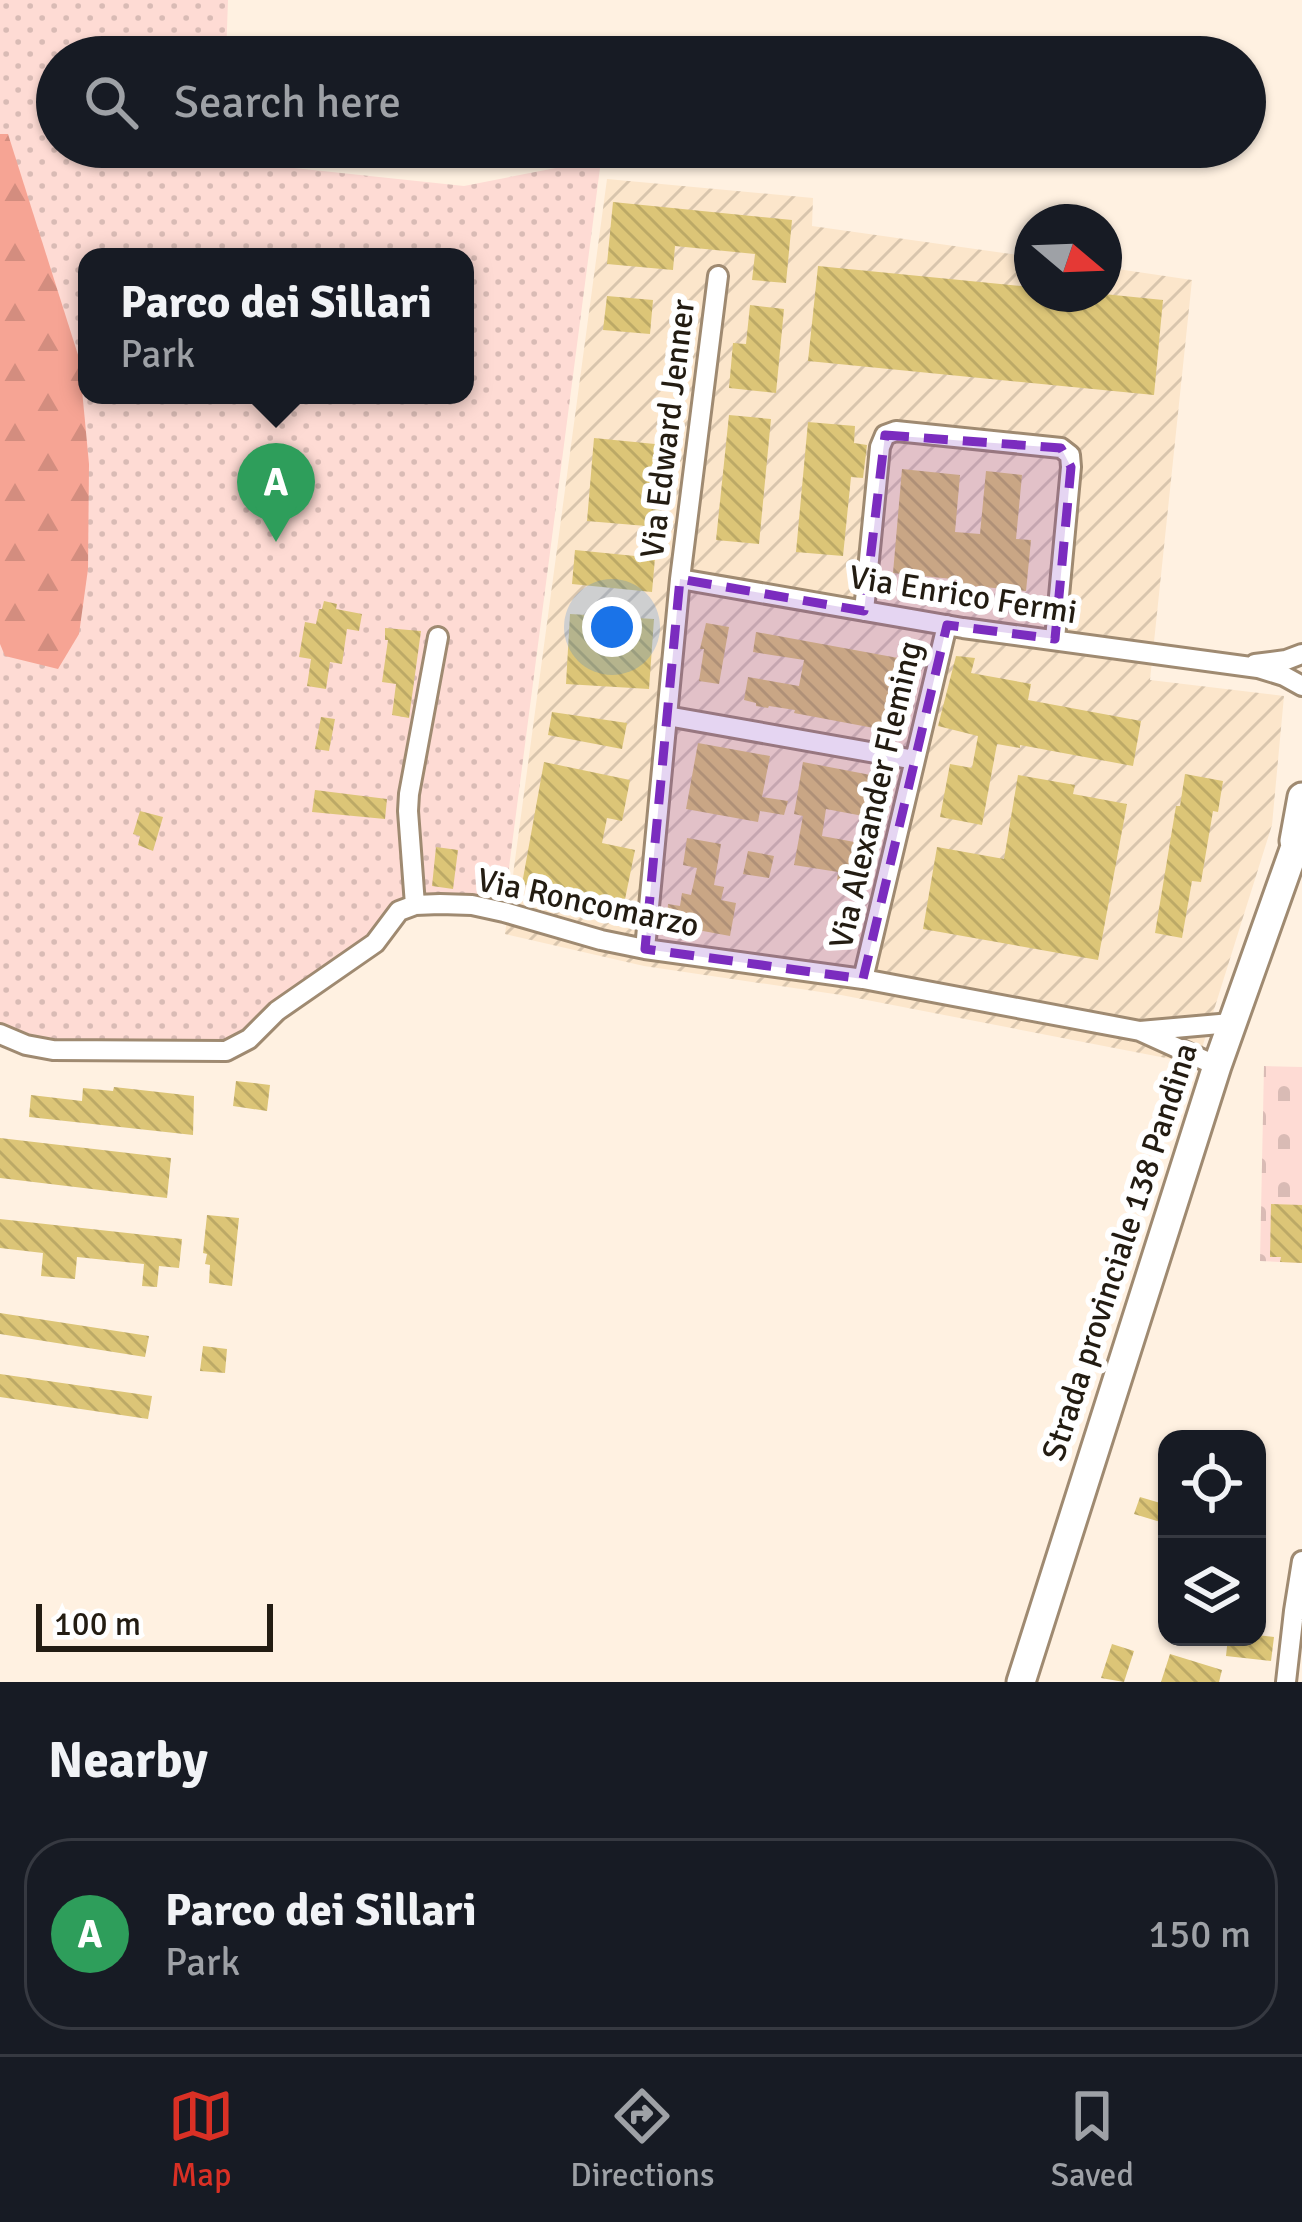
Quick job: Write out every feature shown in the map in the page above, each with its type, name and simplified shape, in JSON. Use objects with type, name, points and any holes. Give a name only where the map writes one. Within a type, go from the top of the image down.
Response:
[{"type":"street","name":"Via Edward Jenner","points":[[645,949],[680,579],[718,276]]},
{"type":"street","points":[[864,610],[885,434],[896,431],[1061,448],[1070,455],[1072,467],[1055,640]]},
{"type":"street","name":"Via Enrico Fermi","points":[[680,579],[947,625],[1238,665],[1275,673],[1302,686]]},
{"type":"street","name":"Via Alexander Fleming","points":[[863,979],[947,625]]},
{"type":"street","points":[[0,1034],[53,1050],[226,1051],[249,1039],[277,1010],[375,943],[399,911],[415,905],[408,811],[438,637]]},
{"type":"street","name":"Via Enrico Fermi","points":[[1238,665],[1302,654]]},
{"type":"street","points":[[667,716],[915,760]]},
{"type":"street","points":[[1298,836],[1302,796]]},
{"type":"street","name":"Strada provinciale 138 Pandina","points":[[1021,1682],[1216,1066],[1298,836]]},
{"type":"street","name":"Via Roncomarzo","points":[[415,905],[472,905],[645,949],[863,979],[1140,1031],[1216,1066]]},
{"type":"street","name":"Via Roncomarzo","points":[[1140,1031],[1231,1024]]},
{"type":"street","points":[[1286,1682],[1302,1561]]},
{"type":"highlighted area","points":[[885,435],[1061,448],[1071,467],[1055,639],[947,625],[863,979],[645,949],[680,579],[864,611]]},
{"type":"shaded area","points":[[607,179],[813,198],[812,226],[1014,254],[1014,312],[1122,312],[1122,270],[1192,280],[1150,680],[1284,696],[1272,825],[1197,1064],[841,995],[644,966],[505,934]]},
{"type":"green space","points":[[0,0],[228,0],[227,36],[36,36],[36,168],[294,168],[464,186],[556,168],[600,168],[504,906],[417,898],[371,939],[225,1046],[55,1045],[0,1027]]},
{"type":"green space","points":[[0,134],[8,134],[78,355],[78,404],[83,404],[89,464],[88,569],[79,634],[58,669],[5,656],[0,644]]},
{"type":"green space","points":[[1264,1066],[1302,1067],[1302,1263],[1260,1261]]},
{"type":"building","points":[[613,202],[792,220],[786,283],[752,280],[755,254],[675,246],[673,270],[607,264]]},
{"type":"building","points":[[818,266],[1014,285],[1014,312],[1122,312],[1122,296],[1163,300],[1154,395],[808,361]]},
{"type":"building","points":[[607,296],[653,300],[650,334],[603,330]]},
{"type":"building","points":[[750,305],[784,309],[776,393],[729,388],[733,343],[746,344]]},
{"type":"building","points":[[729,415],[771,419],[759,544],[716,540]]},
{"type":"building","points":[[808,422],[855,426],[854,443],[867,445],[863,478],[851,477],[843,556],[796,552]]},
{"type":"building","points":[[594,438],[665,445],[658,527],[587,521]]},
{"type":"building","points":[[902,469],[960,475],[955,532],[980,534],[986,471],[1022,475],[1016,539],[1031,540],[1026,591],[893,573]]},
{"type":"building","points":[[575,550],[655,558],[652,592],[572,584]]},
{"type":"building","points":[[324,601],[337,604],[336,609],[362,614],[359,631],[347,629],[342,664],[330,662],[326,689],[307,686],[311,659],[299,657],[305,622],[316,624]]},
{"type":"building","points":[[570,614],[654,619],[649,689],[566,684]]},
{"type":"building","points":[[706,623],[729,627],[719,684],[699,681]]},
{"type":"building","points":[[385,628],[421,631],[409,718],[392,715],[396,684],[382,682],[388,640]]},
{"type":"building","points":[[756,632],[909,660],[895,732],[744,700],[748,677],[799,686],[804,660],[753,652]]},
{"type":"building","points":[[956,656],[975,658],[971,673],[1031,684],[1028,700],[1141,721],[1133,766],[997,744],[982,825],[940,817],[950,764],[972,768],[978,736],[938,726]]},
{"type":"building","points":[[552,712],[627,723],[622,749],[548,735]]},
{"type":"building","points":[[321,717],[335,719],[329,751],[315,749]]},
{"type":"building","points":[[698,743],[770,756],[762,797],[788,801],[784,815],[760,811],[758,822],[686,809]]},
{"type":"building","points":[[544,762],[630,780],[622,821],[607,818],[602,843],[635,850],[622,914],[583,906],[585,897],[522,884]]},
{"type":"building","points":[[803,762],[881,777],[874,818],[826,809],[822,836],[860,843],[853,884],[837,881],[838,872],[794,865],[803,816],[794,814]]},
{"type":"building","points":[[1185,774],[1223,781],[1201,882],[1192,881],[1182,938],[1155,933]]},
{"type":"building","points":[[1018,775],[1075,785],[1073,794],[1127,804],[1098,960],[923,929],[937,847],[1004,859]]},
{"type":"building","points":[[315,790],[387,799],[385,819],[312,812]]},
{"type":"building","points":[[140,811],[163,817],[153,851],[138,845],[140,836],[133,834]]},
{"type":"building","points":[[687,838],[721,844],[714,885],[724,887],[721,900],[736,903],[730,936],[676,926],[677,921],[667,918],[668,904],[680,906],[682,893],[691,895],[697,868],[683,865]]},
{"type":"building","points":[[436,847],[458,850],[453,889],[432,886]]},
{"type":"building","points":[[748,851],[774,856],[769,878],[743,874]]},
{"type":"building","points":[[236,1081],[270,1085],[267,1111],[233,1106]]},
{"type":"building","points":[[114,1087],[194,1096],[193,1135],[29,1117],[31,1095],[82,1101],[83,1088],[113,1091]]},
{"type":"building","points":[[0,1138],[171,1158],[167,1198],[0,1178]]},
{"type":"building","points":[[1271,1204],[1302,1205],[1302,1263],[1270,1257]]},
{"type":"building","points":[[207,1215],[239,1218],[232,1286],[209,1283],[210,1265],[205,1264],[207,1254],[203,1253]]},
{"type":"building","points":[[0,1219],[182,1239],[179,1268],[159,1266],[157,1287],[142,1286],[144,1264],[77,1257],[75,1279],[41,1276],[43,1253],[0,1248]]},
{"type":"building","points":[[0,1313],[149,1336],[145,1357],[0,1334]]},
{"type":"building","points":[[203,1346],[227,1349],[225,1373],[200,1371]]},
{"type":"building","points":[[0,1374],[152,1396],[148,1419],[0,1397]]},
{"type":"building","points":[[1140,1497],[1158,1502],[1158,1521],[1134,1514]]},
{"type":"building","points":[[1266,1636],[1274,1637],[1271,1661],[1226,1656],[1227,1646],[1266,1646]]},
{"type":"building","points":[[1112,1644],[1134,1651],[1124,1682],[1101,1678]]},
{"type":"building","points":[[1170,1654],[1222,1670],[1219,1682],[1161,1682]]},
{"type":"place","name":"Parco dei Sillari","points":[[276,542]]}]
